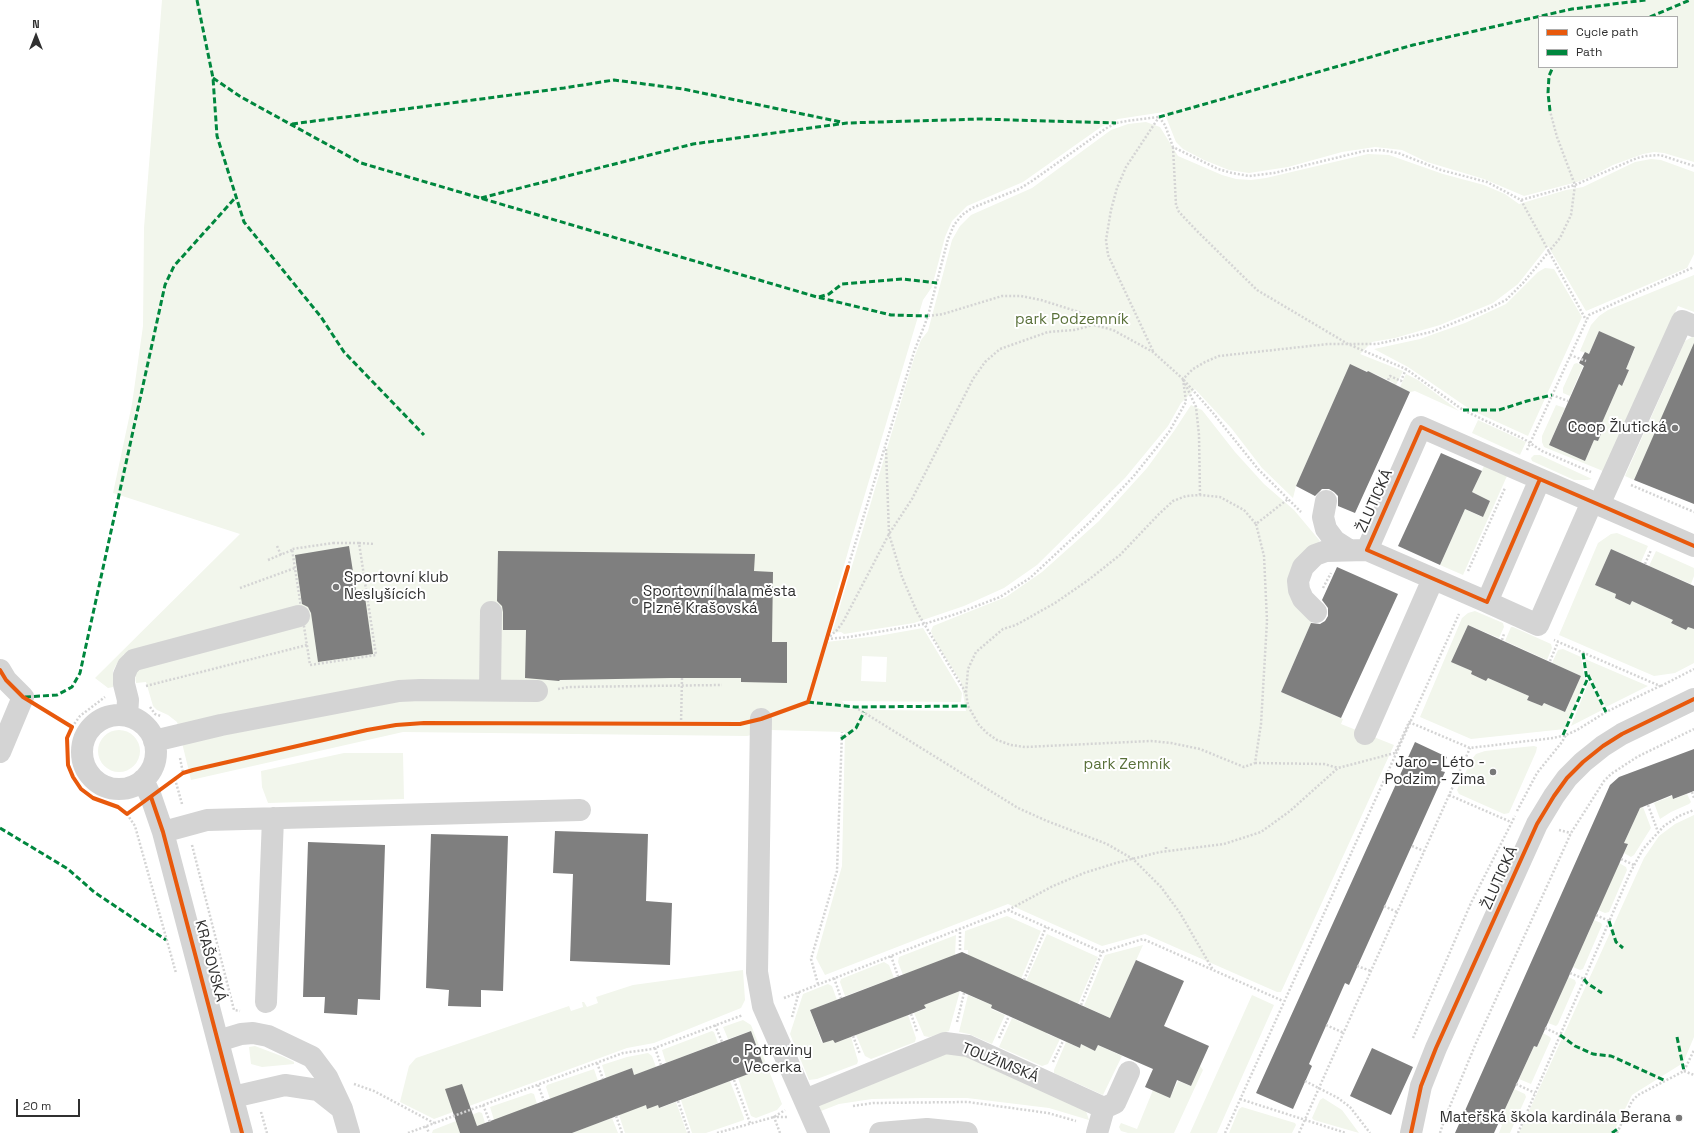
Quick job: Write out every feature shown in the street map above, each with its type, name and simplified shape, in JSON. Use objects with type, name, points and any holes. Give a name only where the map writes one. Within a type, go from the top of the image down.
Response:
[{"type":"street","points":[[1596,503],[1688,324]]},
{"type":"street","name":"ŽLUTICKÁ","points":[[1596,503],[1538,625],[1433,579],[1358,550],[1421,427],[1519,470],[1596,503],[1694,546]]},
{"type":"street","points":[[1487,602],[1540,479]]},
{"type":"street","points":[[1326,501],[1323,517],[1326,529],[1335,541],[1358,550]]},
{"type":"street","points":[[1318,603],[1303,599],[1299,590],[1298,581],[1303,567],[1315,555],[1326,551],[1358,550]]},
{"type":"street","points":[[1365,734],[1433,579]]},
{"type":"street","points":[[490,690],[491,612]]},
{"type":"street","points":[[127,716],[128,700],[124,684],[124,675],[128,666],[134,660],[299,616]]},
{"type":"street","points":[[0,670],[6,680],[23,697],[0,752]]},
{"type":"street","points":[[154,741],[221,725],[379,694],[420,690],[543,691]]},
{"type":"street","name":"ŽLUTICKÁ","points":[[1412,1129],[1421,1086],[1436,1048],[1537,824],[1554,796],[1567,778],[1583,762],[1603,746],[1622,734],[1694,700]]},
{"type":"street","points":[[110,716],[127,716],[135,718],[147,727],[154,741],[156,758],[151,770],[147,788],[109,787],[94,779],[88,772],[83,760],[82,747],[85,738],[94,724],[110,716]]},
{"type":"street","points":[[761,719],[758,972],[763,1006],[804,1096],[819,1133]]},
{"type":"street","name":"KRAŠOVSKÁ","points":[[147,788],[163,832],[242,1133]]},
{"type":"street","points":[[163,832],[206,820],[580,810]]},
{"type":"street","points":[[266,1002],[273,818]]},
{"type":"street","points":[[218,1041],[241,1034],[253,1033],[268,1036],[312,1057],[327,1077],[342,1109],[349,1133]]},
{"type":"street","name":"TOUŽIMSKÁ","points":[[804,1096],[945,1043],[968,1046],[1104,1108]]},
{"type":"street","points":[[1097,1133],[1104,1108],[1115,1103],[1129,1072]]},
{"type":"street","points":[[233,1097],[285,1085],[318,1090],[342,1109]]},
{"type":"street","points":[[880,1133],[927,1129],[966,1133]]},
{"type":"path","points":[[1183,379],[1193,369],[1212,358],[1219,356],[1328,344],[1377,344],[1421,335],[1486,310],[1506,300],[1523,283],[1560,238],[1569,219],[1573,205],[1575,185],[1557,137],[1550,111]]},
{"type":"path","points":[[1159,117],[1165,125],[1173,147],[1176,205],[1183,217],[1257,290],[1348,344],[1406,369],[1463,410],[1530,443]]},
{"type":"path","points":[[845,574],[914,352],[928,316],[951,232],[962,215],[972,208],[1019,189],[1094,136],[1116,123],[1159,117]]},
{"type":"path","points":[[1153,352],[1108,255],[1106,232],[1117,188],[1126,166],[1159,117]]},
{"type":"path","points":[[1173,147],[1218,169],[1249,176],[1274,173],[1364,150],[1381,150],[1398,153],[1441,170],[1487,182],[1521,200],[1586,320]]},
{"type":"path","points":[[1521,200],[1575,185],[1637,158],[1646,156],[1660,156],[1694,166]]},
{"type":"path","points":[[1224,1133],[1462,606],[1459,590],[1508,479],[1519,470],[1586,320],[1589,315],[1694,267]]},
{"type":"path","points":[[928,316],[943,314],[985,300],[1013,295],[1060,305],[1079,312],[1094,325],[1113,330],[1153,352],[1183,379],[1213,413],[1258,469],[1306,517]]},
{"type":"path","points":[[826,639],[837,630],[843,622],[889,534],[912,499],[973,379],[985,362],[1000,350],[1048,332],[1074,330],[1094,325]]},
{"type":"path","points":[[1570,355],[1586,361]]},
{"type":"path","points":[[1388,380],[1390,376],[1401,381],[1406,369]]},
{"type":"path","points":[[1183,379],[1196,407],[1199,435],[1200,495]]},
{"type":"path","points":[[826,639],[849,637],[924,624],[956,614],[1000,597],[1030,578],[1090,522],[1133,477],[1169,432],[1186,402],[1183,379]]},
{"type":"path","points":[[1552,395],[1568,401]]},
{"type":"path","points":[[886,446],[889,534],[902,577],[917,612],[938,649],[966,692]]},
{"type":"path","points":[[1255,763],[1261,724],[1267,621],[1264,556],[1256,524],[1244,510],[1220,497],[1200,495],[1186,496],[1173,501],[1120,555],[1077,589],[1016,625],[1003,629],[992,636],[976,652],[971,660],[968,669],[966,692],[968,706],[979,725],[987,733],[997,740],[1011,745],[1025,747],[1156,741],[1200,749],[1244,767],[1255,763],[1324,764],[1338,768]]},
{"type":"path","points":[[1256,524],[1288,499]]},
{"type":"path","points":[[268,560],[292,550],[333,543],[375,544]]},
{"type":"path","points":[[292,550],[310,665],[376,655],[359,544]]},
{"type":"path","points":[[1645,564],[1654,544]]},
{"type":"path","points":[[277,546],[281,554]]},
{"type":"path","points":[[240,588],[295,568]]},
{"type":"path","points":[[1318,603],[1333,568]]},
{"type":"path","points":[[824,646],[829,632]]},
{"type":"path","points":[[1551,639],[1660,686]]},
{"type":"path","points":[[1550,661],[1558,642]]},
{"type":"path","points":[[144,685],[149,686],[306,645]]},
{"type":"path","points":[[1409,722],[1470,748],[1553,738],[1566,735],[1606,712],[1694,669]]},
{"type":"path","points":[[681,724],[682,678]]},
{"type":"path","points":[[543,691],[569,687],[722,685]]},
{"type":"path","points":[[855,707],[1018,808],[1107,844],[1133,859],[1161,886],[1180,913],[1214,971]]},
{"type":"path","points":[[66,723],[72,727],[69,733]]},
{"type":"path","points":[[673,724],[687,724]]},
{"type":"path","points":[[1440,1133],[1473,1049],[1570,833],[1604,781],[1611,774],[1638,757],[1694,729]]},
{"type":"path","points":[[818,984],[811,958],[837,871],[842,732]]},
{"type":"path","points":[[1413,1038],[1474,897],[1511,822],[1537,773],[1566,735]]},
{"type":"path","points":[[1299,1133],[1470,748]]},
{"type":"path","points":[[408,1133],[623,1053],[655,1048],[715,1025],[1008,910],[1053,886],[1084,873],[1166,851],[1224,844],[1261,832],[1290,811],[1338,768],[1395,753]]},
{"type":"path","points":[[127,814],[147,788],[175,779],[188,772]]},
{"type":"path","points":[[175,779],[234,1010],[247,1013]]},
{"type":"path","points":[[1692,792],[1694,798]]},
{"type":"path","points":[[1449,795],[1511,822]]},
{"type":"path","points":[[1648,805],[1658,832]]},
{"type":"path","points":[[123,810],[135,826],[176,977]]},
{"type":"path","points":[[1518,1133],[1634,865],[1643,849],[1664,826],[1679,816],[1694,810]]},
{"type":"path","points":[[1412,846],[1424,851]]},
{"type":"path","points":[[1621,859],[1634,865]]},
{"type":"path","points":[[1384,906],[1397,912]]},
{"type":"path","points":[[1008,910],[1102,952],[1143,939],[1283,1001]]},
{"type":"path","points":[[1596,915],[1609,921]]},
{"type":"path","points":[[1024,980],[1046,927]]},
{"type":"path","points":[[960,929],[960,950]]},
{"type":"path","points":[[1081,1005],[1102,952]]},
{"type":"path","points":[[891,956],[898,976]]},
{"type":"path","points":[[1357,966],[1371,971]]},
{"type":"path","points":[[1570,973],[1584,979]]},
{"type":"path","points":[[834,978],[841,998]]},
{"type":"path","points":[[791,1019],[799,992]]},
{"type":"path","points":[[955,1027],[964,993]]},
{"type":"path","points":[[911,1014],[919,1036]]},
{"type":"path","points":[[997,1043],[1009,1016]]},
{"type":"path","points":[[715,1025],[722,1042]]},
{"type":"path","points":[[1326,1025],[1344,1033]]},
{"type":"path","points":[[1545,1028],[1560,1035]]},
{"type":"path","points":[[853,1036],[861,1057]]},
{"type":"path","points":[[1051,1066],[1063,1041]]},
{"type":"path","points":[[655,1048],[661,1065]]},
{"type":"path","points":[[1617,1133],[1632,1101],[1684,1070],[1694,1050]]},
{"type":"path","points":[[596,1063],[602,1079]]},
{"type":"path","points":[[1684,1070],[1694,1075]]},
{"type":"path","points":[[351,1078],[353,1083],[374,1091],[434,1123]]},
{"type":"path","points":[[734,1080],[750,1123]]},
{"type":"path","points":[[1305,1080],[1350,1107],[1370,1133]]},
{"type":"path","points":[[1516,1084],[1535,1093]]},
{"type":"path","points":[[538,1085],[544,1101]]},
{"type":"path","points":[[717,1133],[774,1116],[804,1096]]},
{"type":"path","points":[[1240,1099],[1346,1133]]},
{"type":"path","points":[[678,1101],[689,1133]]},
{"type":"path","points":[[483,1105],[490,1122]]},
{"type":"path","points":[[616,1116],[622,1133]]},
{"type":"path","points":[[774,1116],[780,1133]]},
{"type":"path","points":[[426,1126],[429,1133]]},
{"type":"green space","name":"park Zemník","points":[[162,0],[1694,0],[1694,162],[1664,153],[1654,152],[1643,154],[1613,165],[1577,182],[1524,196],[1484,179],[1427,162],[1402,150],[1375,147],[1342,152],[1288,167],[1249,173],[1229,170],[1204,160],[1183,149],[1176,142],[1164,112],[1118,119],[1101,127],[1023,182],[967,206],[952,221],[945,237],[932,287],[923,300],[851,541],[834,601],[826,642],[878,636],[923,628],[962,693],[961,702],[842,701],[849,709],[966,711],[961,682],[935,641],[931,631],[933,626],[1006,597],[1042,572],[1099,521],[1147,468],[1191,405],[1202,410],[1235,452],[1264,484],[1294,510],[1320,541],[1309,549],[1296,564],[1312,621],[1281,692],[1343,719],[1341,724],[1394,745],[1281,992],[1277,992],[1145,934],[1102,946],[1008,904],[825,975],[816,958],[842,866],[845,732],[770,730],[747,736],[403,732],[191,780],[177,722],[153,706],[146,682],[136,683],[135,675],[124,654],[113,671],[113,687],[108,688],[95,678],[240,534],[113,493],[132,404],[143,326],[144,228]],"holes":[[[862,656],[887,657],[886,682],[861,681]]]},
{"type":"green space","name":"park Podzemník","points":[[1146,122],[1160,127],[1178,156],[1222,175],[1236,179],[1251,180],[1266,178],[1368,154],[1389,155],[1443,174],[1484,185],[1505,194],[1519,204],[1566,190],[1583,187],[1635,162],[1651,159],[1661,160],[1694,172],[1694,254],[1687,268],[1586,311],[1548,246],[1518,284],[1493,303],[1440,325],[1395,338],[1372,342],[1360,354],[1403,371],[1396,385],[1375,374],[1350,365],[1296,486],[1293,498],[1262,468],[1232,429],[1195,389],[1181,403],[1168,426],[1125,478],[1037,565],[1004,588],[964,606],[914,623],[844,634],[841,632],[832,633],[914,358],[921,340],[928,331],[952,240],[960,226],[971,215],[1032,188],[1111,130],[1128,124]]},
{"type":"green space","points":[[1545,268],[1554,269],[1582,317],[1528,436],[1471,410],[1408,367],[1374,349],[1420,339],[1465,323],[1506,304],[1538,272]]},
{"type":"green space","points":[[1694,275],[1694,312],[1678,306],[1603,471],[1544,447],[1542,436],[1556,405],[1565,408],[1549,445],[1585,461],[1594,440],[1598,441],[1604,427],[1601,425],[1619,384],[1623,385],[1629,370],[1626,369],[1635,348],[1599,331],[1589,354],[1580,351],[1591,325],[1599,316],[1608,310]]},
{"type":"green space","points":[[1694,336],[1694,347],[1634,480],[1625,476],[1685,341]]},
{"type":"green space","points":[[1577,363],[1583,366],[1570,396],[1563,393],[1563,388],[1574,364]]},
{"type":"green space","points":[[1406,374],[1418,380],[1459,411],[1415,391],[1410,392],[1400,387]]},
{"type":"green space","points":[[1478,420],[1526,442],[1520,455],[1472,433]]},
{"type":"green space","points":[[1534,455],[1540,455],[1592,479],[1574,480],[1532,461],[1531,458]]},
{"type":"green space","points":[[1484,466],[1507,476],[1463,575],[1440,565],[1465,509],[1482,517],[1490,501],[1472,492]]},
{"type":"green space","points":[[1617,533],[1648,546],[1641,562],[1611,549],[1595,585],[1616,594],[1615,598],[1630,605],[1632,601],[1673,620],[1671,623],[1686,630],[1688,627],[1694,629],[1694,663],[1675,673],[1654,676],[1559,635],[1598,543],[1611,534]]},
{"type":"green space","points":[[1656,551],[1694,568],[1694,576],[1691,584],[1649,566]]},
{"type":"green space","points":[[1475,611],[1503,623],[1504,627],[1499,638],[1468,625],[1452,662],[1472,671],[1471,674],[1486,681],[1488,678],[1529,696],[1527,700],[1542,706],[1544,703],[1565,712],[1581,676],[1552,663],[1558,650],[1563,649],[1581,657],[1585,681],[1565,729],[1471,739],[1420,717],[1462,618],[1468,613]]},
{"type":"green space","points":[[1511,627],[1551,644],[1552,648],[1547,660],[1505,641]]},
{"type":"green space","points":[[1585,659],[1648,686],[1606,707],[1587,670]]},
{"type":"green space","points":[[1589,681],[1604,709],[1571,726]]},
{"type":"green space","points":[[119,730],[134,736],[140,751],[134,766],[119,772],[104,766],[98,751],[104,736]]},
{"type":"green space","points":[[1534,746],[1537,747],[1536,752],[1509,813],[1504,814],[1459,794],[1457,790],[1472,759],[1476,754],[1485,751]]},
{"type":"green space","points":[[344,753],[403,753],[404,799],[268,803],[262,787],[261,771]]},
{"type":"green space","points":[[1687,794],[1691,802],[1689,804],[1660,819],[1654,803],[1672,796],[1674,799]]},
{"type":"green space","points":[[1643,807],[1651,828],[1634,855],[1631,857],[1624,853],[1628,845],[1624,843],[1640,808]]},
{"type":"green space","points":[[1694,815],[1694,1037],[1683,1063],[1632,1095],[1613,1133],[1519,1133],[1644,858],[1659,836],[1675,824]]},
{"type":"green space","points":[[1619,863],[1626,867],[1627,870],[1609,912],[1605,913],[1598,910]]},
{"type":"green space","points":[[1007,916],[1041,931],[1021,979],[968,955],[968,950],[964,950],[965,931]]},
{"type":"green space","points":[[1594,920],[1602,925],[1583,969],[1580,970],[1573,967],[1577,958],[1574,957],[1588,934]]},
{"type":"green space","points":[[1047,934],[1098,957],[1078,1004],[1026,981]]},
{"type":"green space","points":[[956,935],[955,955],[903,975],[898,962],[899,957]]},
{"type":"green space","points":[[1143,945],[1110,1018],[1084,1006],[1105,955]]},
{"type":"green space","points":[[884,962],[889,965],[894,978],[845,996],[840,982],[841,979]]},
{"type":"green space","points":[[743,970],[745,1000],[741,1008],[654,1043],[627,1048],[434,1119],[400,1102],[409,1066],[416,1058],[569,1006],[571,1011],[583,1007],[582,1002],[584,1002],[587,1007],[598,1003],[596,997],[633,985]]},
{"type":"green space","points":[[1568,977],[1575,980],[1576,983],[1556,1026],[1548,1023]]},
{"type":"green space","points":[[828,984],[832,986],[837,1000],[810,1010],[822,1043],[833,1039],[835,1043],[851,1037],[858,1061],[857,1064],[817,1079],[809,1080],[790,1034],[803,994]]},
{"type":"green space","points":[[960,991],[949,1031],[929,1037],[924,1036],[914,1013],[926,1009],[924,1005]]},
{"type":"green space","points":[[968,995],[992,1005],[991,1009],[1005,1015],[992,1044],[969,1034],[959,1032]]},
{"type":"green space","points":[[1252,995],[1274,1005],[1217,1133],[1190,1133]]},
{"type":"green space","points":[[908,1015],[916,1038],[915,1042],[871,1059],[865,1056],[856,1035]]},
{"type":"green space","points":[[1012,1018],[1023,1023],[1025,1020],[1048,1030],[1047,1034],[1060,1039],[1048,1064],[1042,1066],[999,1047]]},
{"type":"green space","points":[[743,1020],[751,1025],[782,1104],[777,1110],[756,1118],[751,1116],[738,1078],[750,1073],[749,1070],[763,1064],[751,1031],[728,1039],[723,1027]]},
{"type":"green space","points":[[712,1031],[714,1032],[718,1043],[666,1063],[662,1050]]},
{"type":"green space","points":[[1543,1033],[1551,1039],[1531,1084],[1519,1079],[1534,1046],[1537,1047]]},
{"type":"green space","points":[[1066,1042],[1080,1048],[1081,1044],[1095,1051],[1098,1045],[1122,1056],[1103,1095],[1054,1073]]},
{"type":"green space","points":[[255,1046],[284,1057],[294,1062],[294,1064],[262,1067],[251,1064],[249,1047]]},
{"type":"green space","points":[[648,1053],[652,1056],[656,1067],[634,1075],[632,1068],[606,1078],[602,1065],[627,1057]]},
{"type":"green space","points":[[959,1053],[1086,1111],[1089,1120],[1049,1108],[967,1098],[872,1099],[839,1104],[821,1111],[818,1101],[942,1054]]},
{"type":"green space","points":[[1200,1066],[1203,1070],[1174,1133],[1128,1133],[1121,1131],[1119,1127],[1121,1123],[1137,1129],[1153,1090],[1170,1097],[1178,1081],[1191,1086]]},
{"type":"green space","points":[[594,1069],[598,1081],[550,1099],[546,1087],[547,1085]]},
{"type":"green space","points":[[730,1081],[744,1120],[706,1133],[692,1133],[681,1100],[693,1096],[692,1092],[715,1083],[717,1086]]},
{"type":"green space","points":[[1514,1089],[1525,1094],[1526,1097],[1510,1133],[1499,1133],[1502,1125],[1499,1123]]},
{"type":"green space","points":[[531,1093],[534,1094],[537,1104],[494,1120],[490,1107]]},
{"type":"green space","points":[[1323,1098],[1342,1110],[1359,1133],[1314,1120],[1312,1118],[1320,1100]]},
{"type":"green space","points":[[645,1101],[658,1105],[660,1108],[676,1102],[687,1133],[625,1133],[619,1115]]},
{"type":"green space","points":[[1242,1107],[1295,1123],[1296,1125],[1292,1133],[1229,1133],[1239,1109]]},
{"type":"green space","points":[[479,1112],[482,1113],[485,1123],[459,1133],[432,1133],[433,1130]]},
{"type":"green space","points":[[612,1118],[618,1133],[572,1133],[598,1123]]},
{"type":"building","points":[[1599,331],[1635,347],[1626,369],[1629,370],[1622,386],[1619,384],[1601,425],[1604,427],[1598,441],[1594,440],[1585,461],[1549,445],[1584,366],[1579,363],[1585,352],[1589,354]]},
{"type":"building","name":"Coop Žlutická","points":[[1694,343],[1694,504],[1634,480]]},
{"type":"building","points":[[1350,364],[1367,372],[1368,371],[1410,392],[1355,513],[1338,506],[1338,496],[1329,489],[1322,489],[1315,496],[1296,486]]},
{"type":"building","points":[[1441,453],[1482,471],[1472,492],[1490,501],[1483,517],[1465,509],[1440,565],[1398,546]]},
{"type":"building","points":[[349,546],[356,591],[364,590],[373,654],[318,662],[311,613],[308,607],[302,604],[295,555]]},
{"type":"building","points":[[1611,549],[1694,586],[1694,629],[1688,627],[1686,630],[1671,623],[1673,620],[1632,601],[1630,605],[1615,598],[1616,594],[1595,585]]},
{"type":"building","name":"Sportovní hala města Plzně Krašovská","points":[[498,551],[755,554],[754,571],[773,572],[772,642],[787,642],[787,683],[741,682],[741,678],[559,681],[525,678],[526,630],[503,630],[502,606],[497,601]]},
{"type":"building","points":[[1337,567],[1398,594],[1341,718],[1281,692],[1311,623],[1320,624],[1325,621],[1328,616],[1328,608],[1322,600]]},
{"type":"building","points":[[1468,625],[1581,676],[1565,712],[1544,703],[1542,706],[1527,700],[1529,696],[1488,678],[1486,681],[1471,674],[1472,671],[1451,662]]},
{"type":"building","points":[[1415,742],[1447,757],[1441,771],[1445,772],[1349,985],[1345,983],[1309,1064],[1312,1066],[1293,1109],[1256,1093]]},
{"type":"building","points":[[1694,749],[1694,791],[1673,799],[1672,795],[1640,808],[1624,843],[1628,844],[1573,967],[1537,1047],[1534,1046],[1494,1133],[1455,1133],[1610,785],[1619,777]]},
{"type":"building","points":[[555,831],[648,834],[646,901],[672,903],[670,965],[570,961],[573,874],[553,873]]},
{"type":"building","points":[[431,834],[508,836],[503,991],[481,990],[481,1007],[448,1006],[449,990],[426,988]]},
{"type":"building","points":[[308,842],[385,845],[380,1000],[358,999],[357,1015],[324,1013],[325,997],[303,997]]},
{"type":"building","points":[[962,952],[1110,1018],[1136,960],[1184,981],[1164,1026],[1209,1046],[1191,1086],[1177,1080],[1170,1098],[1145,1087],[1153,1069],[1098,1045],[1095,1051],[1081,1044],[1080,1048],[991,1008],[992,1005],[960,991],[924,1005],[926,1008],[835,1043],[833,1040],[823,1043],[810,1010]]},
{"type":"building","points":[[751,1031],[763,1064],[749,1070],[751,1073],[659,1108],[658,1105],[647,1109],[646,1105],[572,1133],[460,1133],[445,1089],[462,1084],[477,1126],[632,1068],[634,1075]]},
{"type":"building","points":[[1372,1048],[1413,1067],[1391,1115],[1350,1096]]},
{"type":"marked path","points":[[197,0],[213,78],[217,136],[244,222],[321,317],[344,352],[424,435]]},
{"type":"marked path","points":[[1541,16],[1572,9],[1646,0]]},
{"type":"marked path","points":[[1652,16],[1690,0]]},
{"type":"marked path","points":[[1159,117],[1413,45],[1538,17]]},
{"type":"marked path","points":[[1550,111],[1548,93],[1549,76],[1553,68]]},
{"type":"marked path","points":[[213,78],[241,97],[361,163],[817,297],[891,315],[928,316]]},
{"type":"marked path","points":[[292,124],[614,80],[683,89],[841,122]]},
{"type":"marked path","points":[[481,198],[693,144],[847,123],[980,119],[1116,123]]},
{"type":"marked path","points":[[25,697],[57,695],[72,687],[80,673],[165,285],[174,266],[236,197]]},
{"type":"marked path","points":[[819,297],[829,294],[842,284],[903,279],[937,283]]},
{"type":"marked path","points":[[1463,410],[1499,410],[1552,395]]},
{"type":"marked path","points":[[1563,735],[1587,680],[1583,653]]},
{"type":"marked path","points":[[1588,675],[1606,712]]},
{"type":"marked path","points":[[808,702],[855,707],[968,706]]},
{"type":"marked path","points":[[841,739],[856,728],[864,712]]},
{"type":"marked path","points":[[0,828],[68,869],[94,892],[166,940]]},
{"type":"marked path","points":[[1609,921],[1616,942],[1623,948]]},
{"type":"marked path","points":[[1584,979],[1587,983],[1602,993]]},
{"type":"marked path","points":[[1560,1035],[1575,1046],[1593,1054],[1611,1056],[1666,1081]]},
{"type":"marked path","points":[[1677,1037],[1684,1071]]},
{"type":"marked path","points":[[1612,1133],[1619,1128]]},
{"type":"cycle path","points":[[1540,479],[1487,602],[1367,550],[1421,427],[1694,546]]},
{"type":"cycle path","points":[[0,670],[6,680],[23,697],[72,727],[67,738],[68,765],[73,777],[81,789],[93,798],[118,807],[127,814],[183,773],[367,730],[396,725],[424,723],[740,724],[761,719],[808,702],[848,567]]},
{"type":"cycle path","points":[[1411,1133],[1421,1086],[1436,1048],[1537,824],[1554,796],[1567,778],[1583,762],[1603,746],[1622,734],[1694,699]]},
{"type":"cycle path","points":[[151,797],[163,832],[242,1133]]},
{"type":"place","name":"Coop Žlutická","points":[[1675,428]]},
{"type":"place","name":"Sportovní klub Neslyšících","points":[[336,587]]},
{"type":"place","name":"Sportovní hala města Plzně Krašovská","points":[[635,601]]},
{"type":"place","name":"Jaro - Léto - Podzim - Zima","points":[[1493,772]]},
{"type":"place","name":"Potraviny Vecerka","points":[[736,1060]]},
{"type":"place","name":"Mateřská škola kardinála Berana","points":[[1679,1118]]}]
